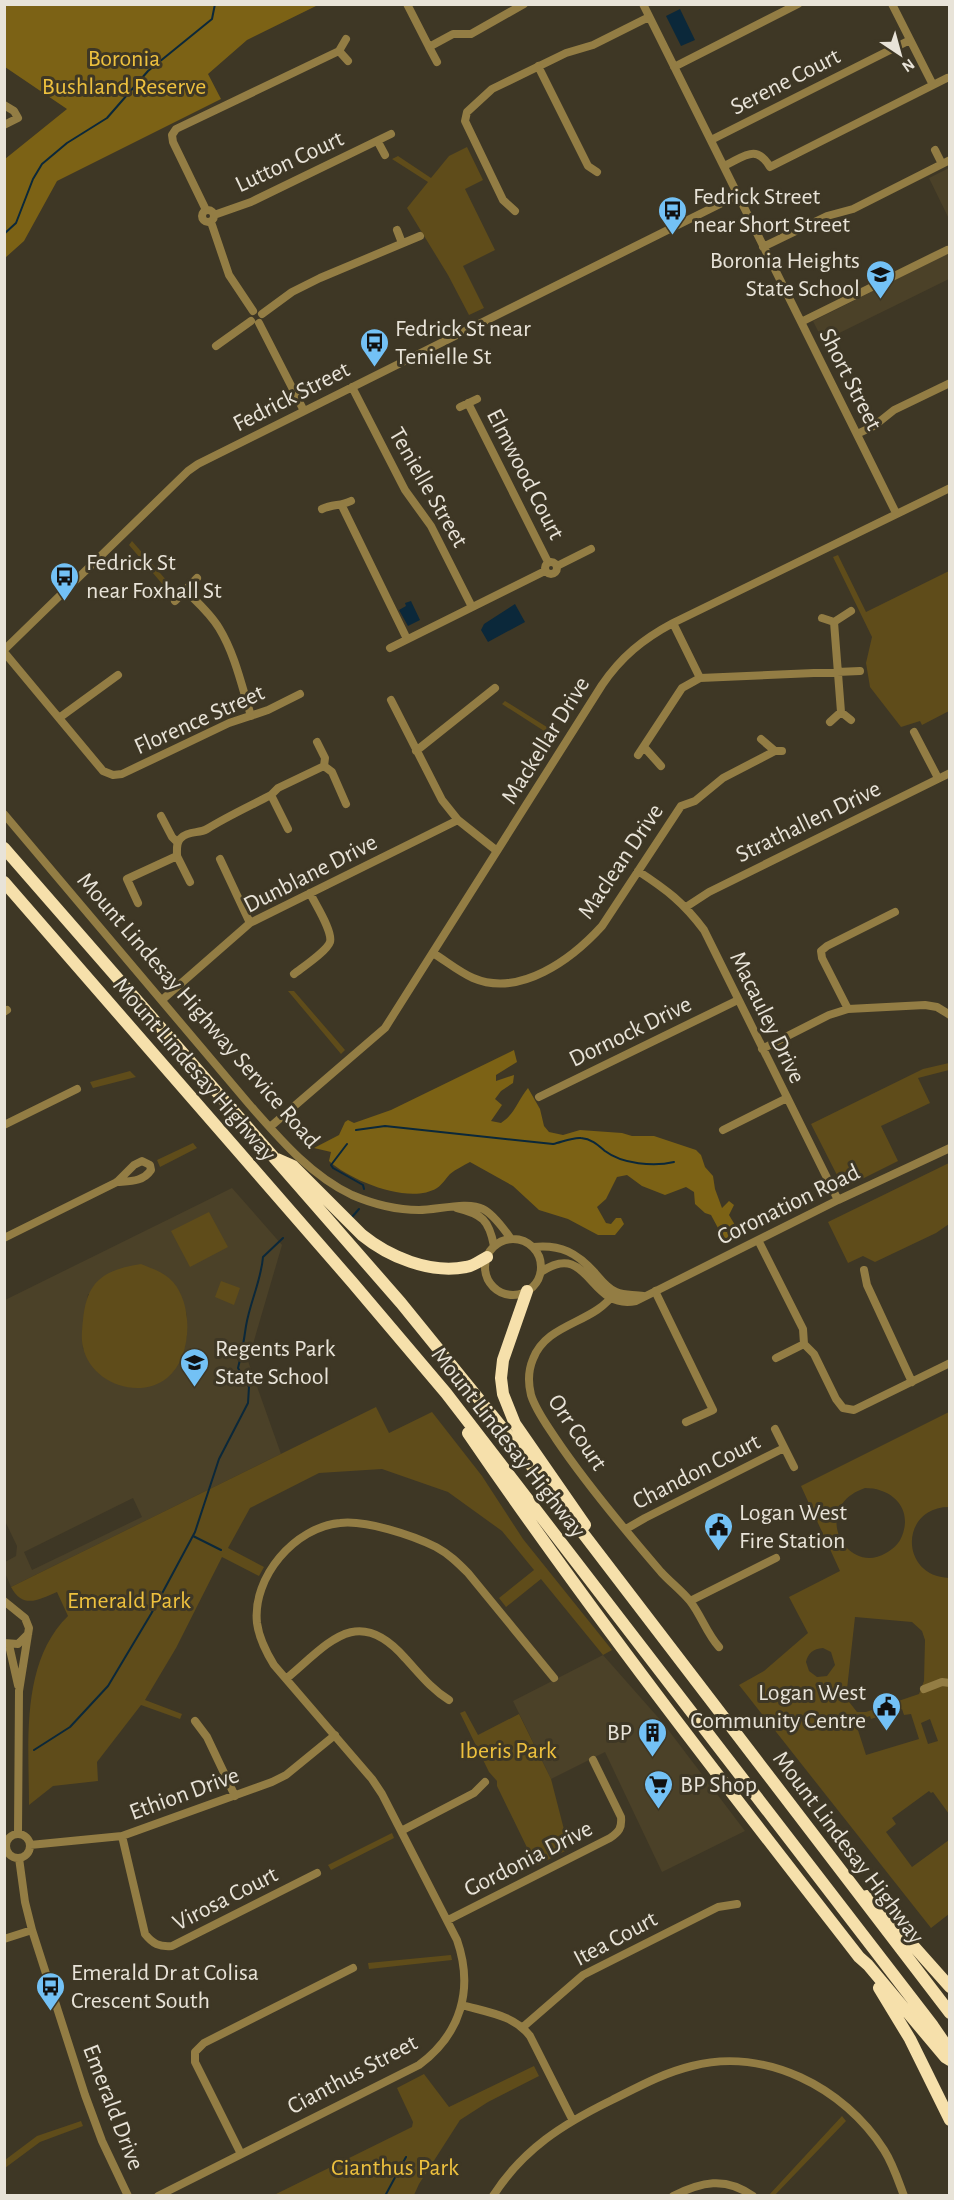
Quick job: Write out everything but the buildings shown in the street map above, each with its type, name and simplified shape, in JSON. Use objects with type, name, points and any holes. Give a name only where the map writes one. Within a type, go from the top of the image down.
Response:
[{"type":"highway","name":"Mount Lindesay Highway","points":[[4,848],[444,1355],[950,2013]]},
{"type":"highway","name":"Mount Lindesay Highway","points":[[4,882],[446,1393],[950,2051]]},
{"type":"highway","points":[[274,1157],[293,1166],[362,1235],[396,1257],[419,1264],[456,1268],[472,1266],[491,1252]]},
{"type":"highway","points":[[527,1291],[503,1360],[501,1378],[504,1401],[519,1431],[590,1532],[600,1557]]},
{"type":"highway","points":[[446,1393],[454,1414],[520,1511],[692,1741],[859,1957],[910,2039],[950,2120]]},
{"type":"highway","points":[[850,1882],[877,1905],[950,1987]]},
{"type":"highway","points":[[859,1957],[950,2060]]},
{"type":"street","points":[[407,4],[437,62]]},
{"type":"street","points":[[429,47],[453,34],[471,34],[524,4]]},
{"type":"street","name":"Short Street","points":[[642,4],[896,513]]},
{"type":"street","points":[[674,67],[798,4]]},
{"type":"street","points":[[892,4],[933,85]]},
{"type":"street","points":[[515,212],[503,200],[465,121],[467,112],[492,89],[566,52],[593,45],[649,17]]},
{"type":"street","points":[[304,411],[256,317],[229,275],[213,219],[205,222],[202,219],[206,210],[173,142],[172,135],[176,129],[339,51],[346,39]]},
{"type":"street","name":"Serene Court","points":[[711,140],[910,40]]},
{"type":"street","points":[[339,51],[348,61]]},
{"type":"street","points":[[538,66],[588,166],[597,172]]},
{"type":"street","points":[[724,166],[753,153],[759,153],[770,167],[947,78]]},
{"type":"street","points":[[4,105],[14,111],[18,117],[4,125]]},
{"type":"street","name":"Lutton Court","points":[[213,219],[391,134]]},
{"type":"street","name":"Lutton Court","points":[[378,142],[385,155]]},
{"type":"street","points":[[763,247],[827,216],[853,208],[946,162],[934,150]]},
{"type":"street","name":"Fedrick Street","points":[[4,651],[188,471],[738,195]]},
{"type":"street","points":[[397,230],[402,243]]},
{"type":"street","points":[[216,346],[292,292],[420,236]]},
{"type":"street","points":[[801,322],[947,250]]},
{"type":"street","points":[[857,434],[874,426],[894,410],[950,383]]},
{"type":"street","name":"Tenielle Street","points":[[352,387],[405,490],[431,526],[472,607]]},
{"type":"street","name":"Elmwood Court","points":[[477,399],[464,405],[550,567]]},
{"type":"street","name":"Mackellar Drive","points":[[270,1127],[385,1028],[613,668],[630,650],[673,623],[950,488]]},
{"type":"street","points":[[322,509],[332,505],[342,506],[351,501]]},
{"type":"street","points":[[342,506],[407,639]]},
{"type":"street","points":[[390,648],[550,567],[591,549]]},
{"type":"street","points":[[175,601],[197,578]]},
{"type":"street","points":[[185,590],[209,614],[220,629],[230,651],[251,716]]},
{"type":"street","points":[[822,618],[834,622],[851,612]]},
{"type":"street","points":[[834,622],[841,712],[851,720]]},
{"type":"street","points":[[673,623],[700,678]]},
{"type":"street","points":[[4,651],[59,718],[118,675]]},
{"type":"street","points":[[638,755],[682,688],[700,678],[860,671]]},
{"type":"street","points":[[416,751],[495,688]]},
{"type":"street","name":"Florence Street","points":[[59,718],[103,771],[113,775],[122,774],[229,723],[251,716],[300,694]]},
{"type":"street","points":[[391,700],[442,800],[458,820],[497,851]]},
{"type":"street","points":[[830,722],[841,712]]},
{"type":"street","points":[[915,732],[938,778]]},
{"type":"street","name":"Maclean Drive","points":[[434,953],[472,978],[495,983],[513,983],[534,976],[565,960],[587,943],[602,926],[681,807],[695,801],[723,778],[779,751],[761,740]]},
{"type":"street","points":[[317,742],[325,758],[324,766]]},
{"type":"street","points":[[644,747],[661,766]]},
{"type":"street","points":[[190,882],[177,856],[177,842],[182,836],[189,832],[205,830],[214,823],[271,795],[278,788],[324,766]]},
{"type":"street","points":[[324,766],[332,772],[346,804]]},
{"type":"street","name":"Strathallen Drive","points":[[686,907],[709,892],[950,773]]},
{"type":"street","points":[[271,795],[288,829]]},
{"type":"street","name":"Mount Lindesay Highway Service Road","points":[[4,814],[270,1127],[315,1172],[353,1195],[381,1205],[417,1210],[456,1208],[469,1204],[484,1209],[511,1239]]},
{"type":"street","points":[[161,816],[177,842]]},
{"type":"street","name":"Dunblane Drive","points":[[162,1000],[250,923],[458,820]]},
{"type":"street","points":[[138,903],[127,879],[177,856]]},
{"type":"street","points":[[220,859],[250,923]]},
{"type":"street","name":"Macauley Drive","points":[[638,871],[666,889],[686,907],[704,930],[838,1200]]},
{"type":"street","points":[[294,974],[330,941],[330,933],[310,893]]},
{"type":"street","points":[[848,1009],[822,958],[821,951],[895,912]]},
{"type":"street","name":"Dornock Drive","points":[[538,1098],[738,1000]]},
{"type":"street","points":[[762,1049],[829,1015],[848,1009],[925,1005],[937,1007],[950,1015]]},
{"type":"street","points":[[4,1125],[77,1089]]},
{"type":"street","points":[[723,1130],[787,1098]]},
{"type":"street","name":"Coronation Road","points":[[613,1295],[644,1296],[838,1200],[950,1148]]},
{"type":"street","points":[[4,1238],[117,1182]]},
{"type":"street","name":"Mount Lindesay Highway Service Road","points":[[456,1208],[481,1217],[491,1229],[491,1252]]},
{"type":"street","points":[[511,1239],[519,1239],[533,1247],[540,1258],[539,1280],[527,1291],[513,1295],[505,1294],[492,1286],[486,1272],[491,1252],[511,1239]]},
{"type":"street","points":[[758,1240],[802,1329],[804,1344],[814,1354],[843,1408],[855,1410],[950,1364]]},
{"type":"street","points":[[533,1247],[542,1246],[576,1254],[613,1295]]},
{"type":"street","points":[[541,1272],[561,1262],[574,1264],[602,1293],[613,1295]]},
{"type":"street","points":[[864,1269],[867,1285],[912,1382]]},
{"type":"street","points":[[655,1291],[713,1410],[686,1422]]},
{"type":"street","name":"Orr Court","points":[[613,1295],[594,1313],[561,1329],[544,1341],[533,1358],[528,1379],[532,1398],[542,1418],[569,1458],[663,1574],[690,1601],[713,1641],[719,1647]]},
{"type":"street","points":[[776,1358],[804,1344]]},
{"type":"street","name":"Chandon Court","points":[[775,1429],[794,1467]]},
{"type":"street","name":"Chandon Court","points":[[626,1529],[784,1448]]},
{"type":"street","points":[[334,1735],[266,1652],[257,1621],[258,1605],[269,1573],[291,1546],[304,1535],[320,1527],[357,1522],[375,1525],[426,1543],[452,1557],[468,1573],[554,1678]]},
{"type":"street","points":[[690,1601],[776,1558]]},
{"type":"street","points":[[4,1601],[25,1618],[29,1628],[19,1690],[18,1834]]},
{"type":"street","points":[[4,1614],[16,1612]]},
{"type":"street","points":[[286,1678],[335,1638],[347,1632],[360,1630],[386,1638],[434,1691],[449,1700]]},
{"type":"street","points":[[19,1690],[7,1644],[18,1644],[28,1634]]},
{"type":"street","points":[[924,1689],[942,1682],[950,1683]]},
{"type":"street","points":[[195,1721],[207,1737],[235,1796]]},
{"type":"street","name":"Ethion Drive","points":[[30,1845],[122,1836],[235,1796],[286,1775],[334,1735]]},
{"type":"street","name":"Cianthus Street","points":[[158,2196],[419,2065],[434,2054],[446,2040],[462,2005],[465,1982],[463,1958],[448,1920],[372,1779],[334,1735]]},
{"type":"street","name":"Gordonia Drive","points":[[448,1920],[618,1832],[622,1827],[621,1817],[593,1760]]},
{"type":"street","points":[[401,1831],[474,1793],[485,1782]]},
{"type":"street","points":[[18,1834],[28,1838],[30,1845],[28,1852],[19,1858],[8,1854],[6,1846],[8,1839],[18,1834]]},
{"type":"street","name":"Virosa Court","points":[[122,1836],[145,1934],[152,1943],[161,1947],[172,1946],[317,1873]]},
{"type":"street","name":"Emerald Drive","points":[[19,1858],[25,1902],[32,1930],[93,2118],[128,2196]]},
{"type":"street","name":"Itea Court","points":[[523,2027],[583,1975],[718,1907],[737,1904]]},
{"type":"street","points":[[4,1939],[32,1930]]},
{"type":"street","points":[[241,2154],[195,2062],[195,2052],[204,2043],[353,1968]]},
{"type":"street","points":[[462,2005],[501,2016],[523,2027],[530,2036],[572,2120]]},
{"type":"street","points":[[493,2196],[504,2179],[525,2156],[548,2136],[572,2120],[665,2074],[693,2065],[718,2062],[742,2062],[790,2073],[813,2083],[851,2109],[885,2151],[904,2196]]},
{"type":"street","points":[[673,2196],[694,2185],[713,2182],[732,2185],[753,2196]]},
{"type":"shaded area","points":[[949,168],[949,219],[929,178]]},
{"type":"shaded area","name":"Boronia Heights State School","points":[[949,253],[949,279],[823,341],[813,321]]},
{"type":"shaded area","name":"Regents Park State School","points":[[232,1188],[282,1245],[248,1361],[281,1454],[11,1587],[5,1573],[5,1562],[16,1556],[17,1546],[5,1521],[5,1300]],"holes":[[[88,1294],[180,1294],[187,1315],[187,1335],[182,1355],[175,1368],[83,1349],[82,1332]],[[133,1498],[142,1517],[32,1570],[24,1552]]]},
{"type":"shaded area","points":[[603,1655],[663,1723],[745,1831],[662,1872],[605,1752],[551,1779],[513,1701]]},
{"type":"green space","name":"Boronia Bushland Reserve","points":[[5,4],[318,5],[247,40],[208,74],[221,99],[57,181],[24,241],[5,258],[5,159],[67,109],[5,67]]},
{"type":"green space","points":[[467,147],[483,180],[465,189],[495,250],[463,266],[484,308],[469,315],[448,275],[407,208],[428,182],[392,159],[398,156],[431,178],[449,156]]},
{"type":"green space","points":[[132,541],[174,589],[170,593],[129,545]]},
{"type":"green space","points":[[838,555],[866,612],[949,571],[949,711],[922,725],[920,721],[901,727],[870,687],[866,663],[872,637],[833,557]]},
{"type":"green space","points":[[505,701],[558,734],[555,738],[502,704]]},
{"type":"green space","points":[[288,991],[294,991],[345,1050],[341,1054]]},
{"type":"green space","points":[[514,1050],[517,1062],[496,1075],[496,1081],[514,1075],[513,1083],[501,1091],[495,1099],[502,1105],[491,1121],[501,1123],[506,1119],[528,1088],[540,1109],[544,1126],[549,1132],[563,1135],[580,1130],[654,1136],[696,1150],[713,1176],[722,1208],[729,1201],[734,1205],[729,1215],[741,1235],[732,1241],[725,1241],[711,1215],[695,1204],[694,1192],[686,1187],[665,1195],[642,1186],[627,1175],[617,1177],[606,1199],[597,1207],[606,1223],[611,1224],[616,1218],[621,1218],[624,1224],[615,1235],[598,1235],[568,1219],[539,1210],[513,1186],[470,1162],[450,1174],[437,1188],[426,1193],[412,1194],[381,1188],[351,1176],[329,1161],[331,1152],[314,1148],[339,1135],[348,1120],[354,1123],[391,1110]]},
{"type":"green space","points":[[949,1063],[949,1070],[918,1078],[930,1103],[881,1126],[898,1161],[850,1185],[840,1181],[811,1124],[923,1069]]},
{"type":"green space","points":[[130,1071],[136,1077],[93,1088],[90,1082]]},
{"type":"green space","points":[[193,1143],[197,1148],[160,1167],[157,1160]]},
{"type":"green space","points":[[949,1163],[949,1224],[936,1233],[875,1262],[863,1256],[848,1263],[828,1222]]},
{"type":"green space","points":[[209,1212],[228,1247],[190,1267],[171,1231]]},
{"type":"green space","points":[[141,1264],[162,1273],[180,1292],[187,1318],[187,1332],[181,1358],[167,1378],[155,1385],[130,1388],[105,1378],[95,1370],[87,1359],[83,1347],[82,1327],[85,1306],[93,1286],[107,1274]]},
{"type":"green space","points":[[221,1281],[240,1288],[234,1305],[215,1297]]},
{"type":"green space","name":"Emerald Park","points":[[376,1407],[389,1433],[432,1412],[482,1476],[523,1539],[612,1650],[603,1655],[541,1579],[506,1607],[499,1598],[534,1570],[502,1531],[448,1492],[382,1469],[319,1473],[250,1508],[228,1548],[264,1567],[259,1576],[222,1557],[176,1648],[145,1700],[182,1714],[180,1719],[141,1705],[97,1762],[98,1781],[53,1786],[29,1805],[30,1705],[35,1680],[42,1657],[53,1635],[68,1616],[57,1592],[38,1600],[26,1601],[11,1587]]},
{"type":"green space","points":[[949,1412],[949,1507],[933,1510],[921,1518],[914,1529],[912,1542],[914,1555],[921,1566],[933,1574],[949,1578],[949,1814],[933,1792],[929,1791],[892,1818],[896,1824],[886,1832],[912,1867],[949,1840],[949,1914],[931,1928],[739,1685],[764,1671],[808,1633],[789,1597],[840,1571],[801,1486]],"holes":[[[865,1488],[884,1492],[898,1502],[905,1517],[905,1526],[896,1546],[886,1553],[871,1558],[858,1556],[847,1548],[840,1537],[836,1523],[839,1510],[848,1497]],[[855,1617],[912,1622],[922,1631],[925,1640],[924,1681],[919,1694],[866,1712],[857,1712],[846,1698]],[[823,1648],[831,1652],[835,1665],[827,1676],[817,1677],[809,1671],[806,1662],[814,1650]],[[902,1709],[904,1715],[911,1714],[919,1739],[866,1755],[856,1724],[858,1720],[870,1716],[871,1719]],[[930,1719],[938,1741],[928,1744],[921,1723]]]},
{"type":"green space","name":"Iberis Park","points":[[465,1711],[478,1735],[519,1714],[551,1779],[569,1849],[536,1866],[497,1786],[497,1781],[489,1772],[460,1713]]},
{"type":"green space","points":[[392,1833],[394,1838],[331,1870],[328,1865]]},
{"type":"green space","points":[[451,1955],[452,1960],[369,1969],[368,1963]]},
{"type":"green space","name":"Cianthus Park","points":[[534,2066],[539,2076],[488,2102],[460,2120],[414,2195],[274,2195],[412,2127],[413,2122],[397,2088],[424,2074],[449,2107]]},
{"type":"green space","points":[[842,2116],[846,2121],[775,2195],[769,2195]]},
{"type":"green space","points":[[81,2121],[83,2126],[40,2142],[5,2168],[5,2160],[37,2136]]},
{"type":"water","points":[[680,9],[695,40],[681,46],[666,16]]},
{"type":"water","points":[[411,601],[420,620],[408,626],[399,610],[406,606],[405,603]]},
{"type":"water","points":[[515,604],[525,622],[488,642],[481,630],[484,624]]},
{"type":"waterway","points":[[4,234],[16,223],[33,179],[42,164],[67,143],[107,118],[148,71],[212,19],[215,4]]},
{"type":"waterway","points":[[356,1130],[385,1126],[553,1144],[581,1138],[592,1141],[612,1155],[629,1162],[648,1164],[674,1162]]},
{"type":"waterway","points":[[347,1144],[331,1165],[363,1185],[364,1189]]},
{"type":"waterway","points":[[352,1217],[359,1209]]},
{"type":"waterway","points":[[34,1750],[70,1727],[108,1686],[151,1614],[195,1532],[219,1459],[248,1403],[249,1387],[238,1368],[248,1317],[263,1257],[283,1238]]},
{"type":"waterway","points":[[193,1536],[221,1550]]},
{"type":"waterway","points":[[385,2196],[406,2157]]},
{"type":"place","name":"Fedrick Street near Short Street","points":[[672,236]]},
{"type":"place","name":"Boronia Heights State School","points":[[881,300]]},
{"type":"place","name":"Fedrick St near Tenielle St","points":[[374,368]]},
{"type":"place","name":"Fedrick St near Foxhall St","points":[[65,602]]},
{"type":"place","name":"Regents Park State School","points":[[194,1388]]},
{"type":"place","name":"Logan West Fire Station","points":[[718,1552]]},
{"type":"place","name":"Logan West Community Centre","points":[[887,1732]]},
{"type":"place","name":"BP","points":[[653,1758]]},
{"type":"place","name":"BP Shop","points":[[659,1810]]},
{"type":"place","name":"Emerald Dr at Colisa Crescent South","points":[[50,2012]]}]
